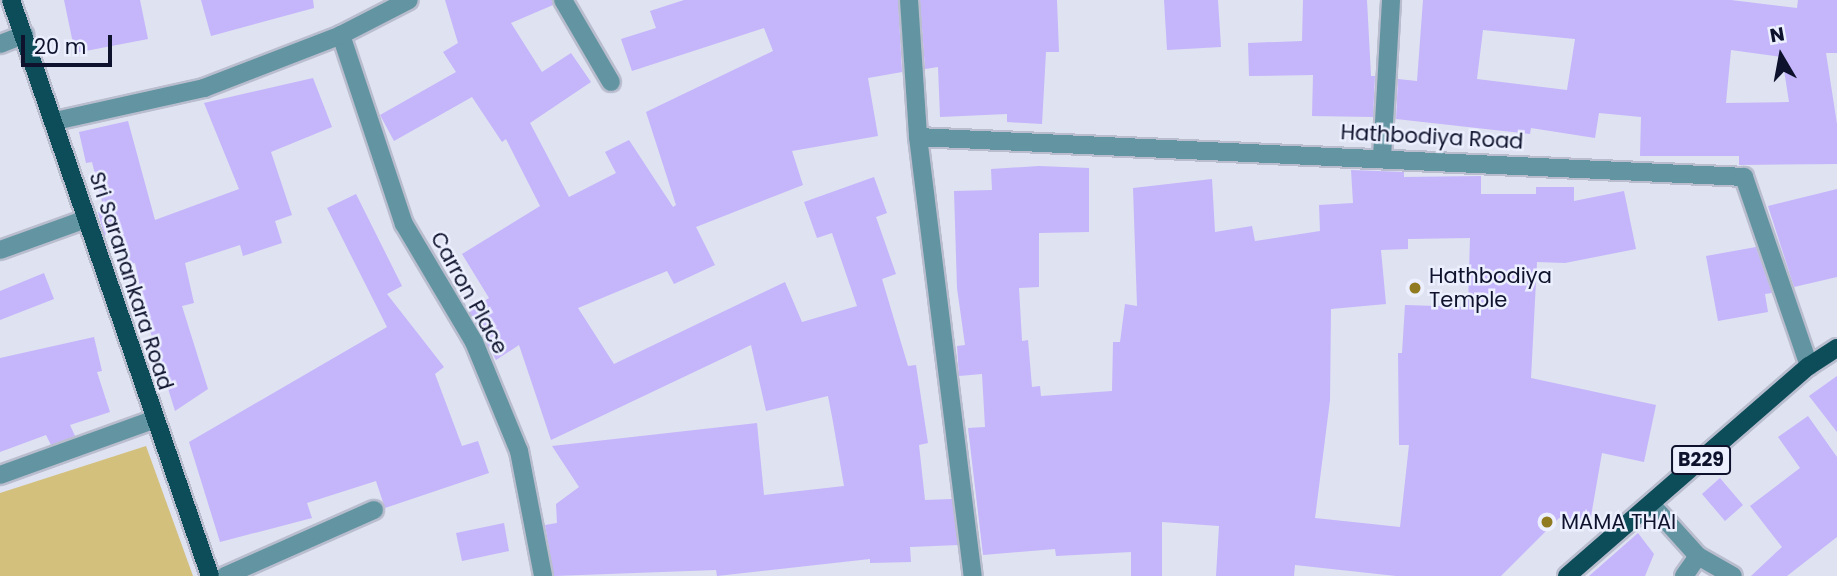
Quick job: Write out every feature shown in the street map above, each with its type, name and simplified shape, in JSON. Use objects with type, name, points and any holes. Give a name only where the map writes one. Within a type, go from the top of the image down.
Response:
[{"type":"main road","name":"Sri Saranankara Road","points":[[11,0],[55,121],[153,420],[210,576]]},
{"type":"main road","name":"B229","points":[[1567,576],[1809,366],[1837,348]]},
{"type":"street","points":[[55,121],[204,89],[341,35],[410,0]]},
{"type":"street","points":[[563,0],[611,82]]},
{"type":"street","points":[[909,0],[918,137],[973,576]]},
{"type":"street","points":[[1382,157],[1391,0]]},
{"type":"street","points":[[0,44],[24,35]]},
{"type":"street","name":"Carron Place","points":[[341,35],[404,224],[474,342],[519,451],[543,576]]},
{"type":"street","name":"Hathbodiya Road","points":[[918,137],[1382,157],[1744,177],[1809,366]]},
{"type":"street","points":[[0,250],[86,219]]},
{"type":"street","points":[[0,475],[153,420]]},
{"type":"street","points":[[1651,504],[1698,556],[1733,576]]},
{"type":"street","points":[[225,576],[374,510]]},
{"type":"street","points":[[1684,576],[1698,556]]},
{"type":"shaded area","points":[[146,446],[193,576],[0,576],[0,493]]},
{"type":"building","points":[[64,0],[140,0],[148,39],[75,53]]},
{"type":"building","points":[[201,0],[313,0],[314,8],[211,36]]},
{"type":"building","points":[[445,0],[552,0],[553,5],[511,23],[542,72],[571,53],[591,82],[530,123],[569,197],[616,173],[605,152],[629,140],[673,207],[676,205],[646,112],[773,51],[764,28],[632,71],[621,39],[656,28],[650,11],[684,0],[898,0],[902,72],[868,78],[878,136],[792,151],[803,185],[696,227],[715,265],[674,284],[667,271],[578,308],[614,364],[785,282],[802,322],[857,306],[832,233],[817,238],[804,202],[874,177],[887,213],[876,217],[896,274],[882,279],[908,366],[916,365],[928,443],[919,445],[925,500],[952,499],[958,545],[910,547],[911,562],[870,563],[870,559],[717,576],[716,570],[554,576],[545,525],[557,523],[556,504],[579,487],[552,446],[757,423],[764,495],[844,486],[833,422],[828,396],[766,411],[751,345],[551,440],[519,345],[496,360],[469,311],[489,298],[462,254],[540,206],[506,139],[502,142],[472,97],[394,141],[380,115],[456,72],[443,52],[458,43]]},
{"type":"building","points":[[920,0],[1057,0],[1059,52],[1046,52],[1042,124],[1007,122],[1007,114],[940,117],[938,67],[925,69]]},
{"type":"building","points":[[1164,0],[1218,0],[1221,47],[1167,50]]},
{"type":"building","points":[[1303,0],[1367,0],[1371,76],[1375,76],[1373,117],[1312,116],[1313,75],[1249,76],[1248,43],[1302,41]]},
{"type":"building","points":[[1423,0],[1731,0],[1797,8],[1798,0],[1837,0],[1837,53],[1826,53],[1837,124],[1837,164],[1739,165],[1739,156],[1640,156],[1641,117],[1599,113],[1595,138],[1531,128],[1530,134],[1396,119],[1398,79],[1417,81]],"holes":[[[1483,30],[1575,39],[1567,90],[1477,79]],[[1731,50],[1782,57],[1789,102],[1726,103]]]},
{"type":"building","points":[[313,78],[332,127],[271,152],[292,215],[275,221],[282,243],[243,256],[240,245],[185,263],[194,303],[182,306],[208,389],[175,411],[148,324],[135,263],[129,265],[120,231],[104,235],[98,212],[104,210],[92,162],[86,163],[79,132],[128,121],[155,220],[239,189],[204,103]]},
{"type":"building","points":[[1039,166],[1089,168],[1089,232],[1039,233],[1039,287],[1019,288],[1022,341],[1028,340],[1032,387],[1040,386],[1041,396],[1112,391],[1113,342],[1120,342],[1125,304],[1137,306],[1133,188],[1212,179],[1215,232],[1252,226],[1255,241],[1320,231],[1319,205],[1353,203],[1351,170],[1404,172],[1404,177],[1481,176],[1481,194],[1536,194],[1536,187],[1574,187],[1574,201],[1624,191],[1636,249],[1565,263],[1537,262],[1531,378],[1656,405],[1644,462],[1602,453],[1590,522],[1559,518],[1501,576],[1396,576],[1295,565],[1294,576],[1216,576],[1219,526],[1162,522],[1162,576],[1131,576],[1131,552],[1056,556],[1055,549],[983,555],[968,428],[985,427],[982,374],[959,376],[957,346],[965,345],[957,288],[954,191],[992,190],[991,169]],"holes":[[[1470,238],[1468,307],[1405,305],[1402,353],[1398,353],[1399,445],[1409,445],[1400,527],[1315,518],[1330,400],[1331,309],[1386,304],[1381,250],[1408,249],[1408,239]]]},
{"type":"building","points":[[1837,189],[1837,277],[1794,287],[1768,206]]},
{"type":"building","points":[[356,194],[402,286],[387,294],[444,367],[435,374],[462,446],[478,441],[489,473],[385,508],[376,481],[307,503],[312,518],[220,542],[189,442],[387,327],[327,208]]},
{"type":"building","points":[[1756,247],[1772,293],[1765,294],[1768,312],[1718,321],[1706,256]]},
{"type":"building","points":[[44,273],[54,299],[0,320],[0,291]]},
{"type":"building","points":[[94,337],[102,371],[97,372],[110,412],[70,425],[75,436],[51,445],[46,435],[0,452],[0,358]]},
{"type":"building","points":[[1837,376],[1837,432],[1809,396]]},
{"type":"building","points":[[1808,416],[1837,457],[1837,537],[1787,576],[1751,576],[1782,547],[1750,506],[1800,468],[1778,437]]},
{"type":"building","points":[[1720,478],[1743,505],[1725,521],[1702,494]]},
{"type":"building","points":[[504,523],[509,551],[462,561],[456,533]]},
{"type":"building","points":[[1638,533],[1654,554],[1645,576],[1589,576]]},
{"type":"place","name":"Hathbodiya Temple","points":[[1415,288]]},
{"type":"place","name":"MAMA THAI","points":[[1547,522]]}]
